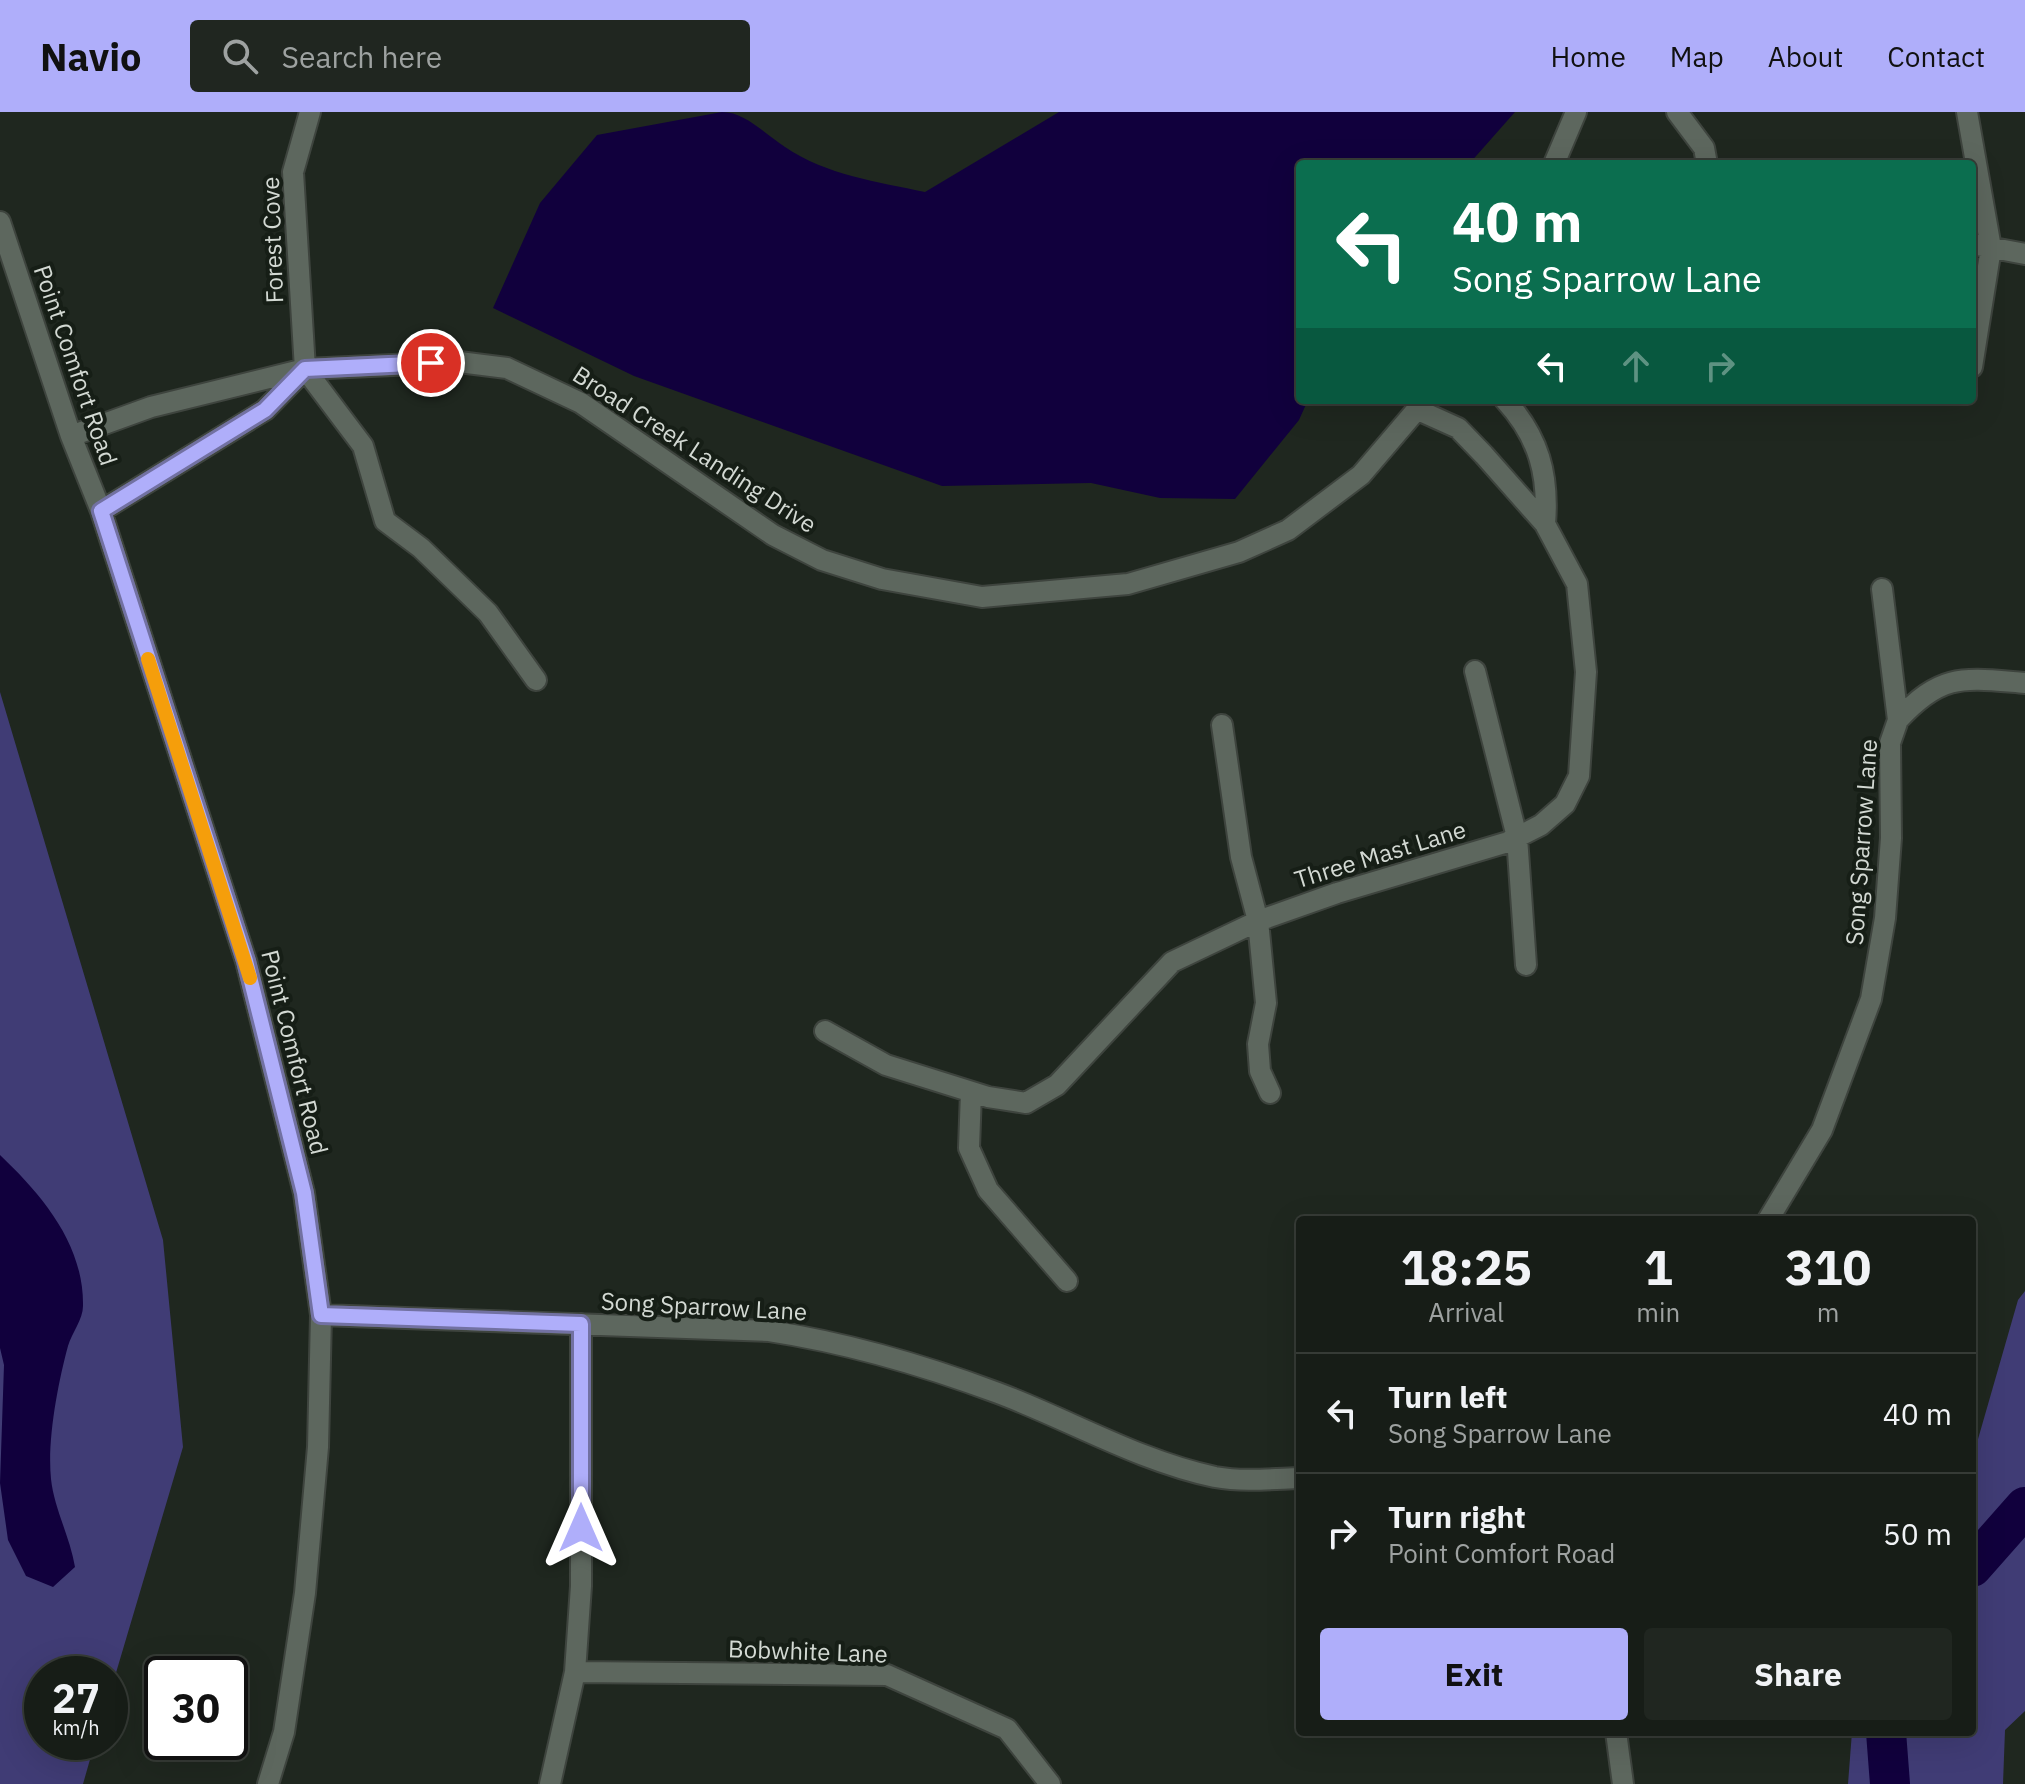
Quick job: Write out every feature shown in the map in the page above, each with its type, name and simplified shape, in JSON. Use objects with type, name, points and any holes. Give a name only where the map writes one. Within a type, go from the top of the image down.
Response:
[{"type":"street","name":"Forest Cove","points":[[305,369],[293,172],[310,112]]},
{"type":"street","points":[[1556,160],[1576,112]]},
{"type":"street","points":[[1677,112],[1704,148],[1706,160]]},
{"type":"street","points":[[1967,112],[1972,160]]},
{"type":"street","points":[[1976,192],[1982,246],[1976,319]]},
{"type":"street","name":"Point Comfort Road","points":[[0,222],[71,436],[101,511],[246,961],[304,1193],[321,1315],[318,1447],[305,1593],[284,1732],[268,1784]]},
{"type":"street","points":[[1982,246],[2025,254]]},
{"type":"street","name":"Broad Creek Landing Drive","points":[[71,436],[151,407],[305,369],[459,362],[507,368],[581,403],[773,535],[822,560],[882,579],[982,597],[1128,584],[1239,552],[1288,530],[1361,475],[1422,405]]},
{"type":"street","points":[[101,511],[265,410],[305,369],[363,446],[385,521],[421,548],[488,613],[536,680]]},
{"type":"street","name":"Three Mast Lane","points":[[1509,404],[1520,416],[1542,458],[1547,493],[1545,524]]},
{"type":"street","name":"Three Mast Lane","points":[[825,1031],[886,1065],[971,1092],[1026,1103],[1057,1085],[1172,962],[1258,921],[1517,837],[1541,825],[1565,804],[1579,776],[1586,672],[1577,584],[1545,524],[1458,428],[1422,405]]},
{"type":"street","name":"Song Sparrow Lane","points":[[1770,1216],[1822,1130],[1871,999],[1885,918],[1891,838],[1890,743],[1898,720],[1882,589]]},
{"type":"street","points":[[1475,671],[1517,837],[1526,965]]},
{"type":"street","points":[[1898,720],[1920,696],[1941,683],[1956,680],[2025,683]]},
{"type":"street","points":[[1222,725],[1241,857],[1258,921],[1266,1003],[1258,1044],[1260,1071],[1270,1093]]},
{"type":"street","points":[[971,1092],[969,1148],[988,1190],[1067,1281]]},
{"type":"street","name":"Song Sparrow Lane","points":[[321,1315],[769,1331],[816,1338],[905,1361],[1000,1394],[1165,1463],[1217,1477],[1296,1478]]},
{"type":"street","points":[[550,1784],[575,1672],[581,1586],[581,1324]]},
{"type":"street","name":"Bobwhite Lane","points":[[575,1672],[887,1675],[1007,1729],[1050,1784]]},
{"type":"street","points":[[1617,1736],[1623,1784]]},
{"type":"shaded area","points":[[1059,112],[1515,112],[1473,160],[1296,160],[1296,404],[1306,404],[1299,420],[1235,499],[1160,498],[1091,483],[942,486],[634,376],[493,308],[540,203],[597,135],[730,113],[747,120],[801,157],[835,171],[925,192]]},
{"type":"shaded area","points":[[0,692],[163,1240],[183,1447],[121,1656],[24,1656],[24,1760],[90,1760],[83,1784],[0,1784]]},
{"type":"shaded area","points":[[0,1155],[31,1187],[58,1222],[76,1262],[81,1283],[83,1311],[68,1346],[61,1377],[54,1412],[50,1464],[53,1490],[75,1567],[53,1587],[26,1576],[8,1540],[0,1483],[4,1365],[0,1348]]},
{"type":"shaded area","points":[[2025,1291],[2025,1711],[2005,1730],[2003,1784],[1848,1784],[1852,1736],[1976,1736],[1976,1446],[2018,1300]]},
{"type":"waterway","points":[[1976,1562],[2025,1507]]},
{"type":"waterway","points":[[1886,1736],[1890,1784]]},
{"type":"slow traffic","points":[[148,659],[250,978]]},
{"type":"route","points":[[431,363],[305,369],[265,410],[101,511],[246,961],[304,1193],[321,1315],[464,1323],[581,1324],[581,1528]]}]
